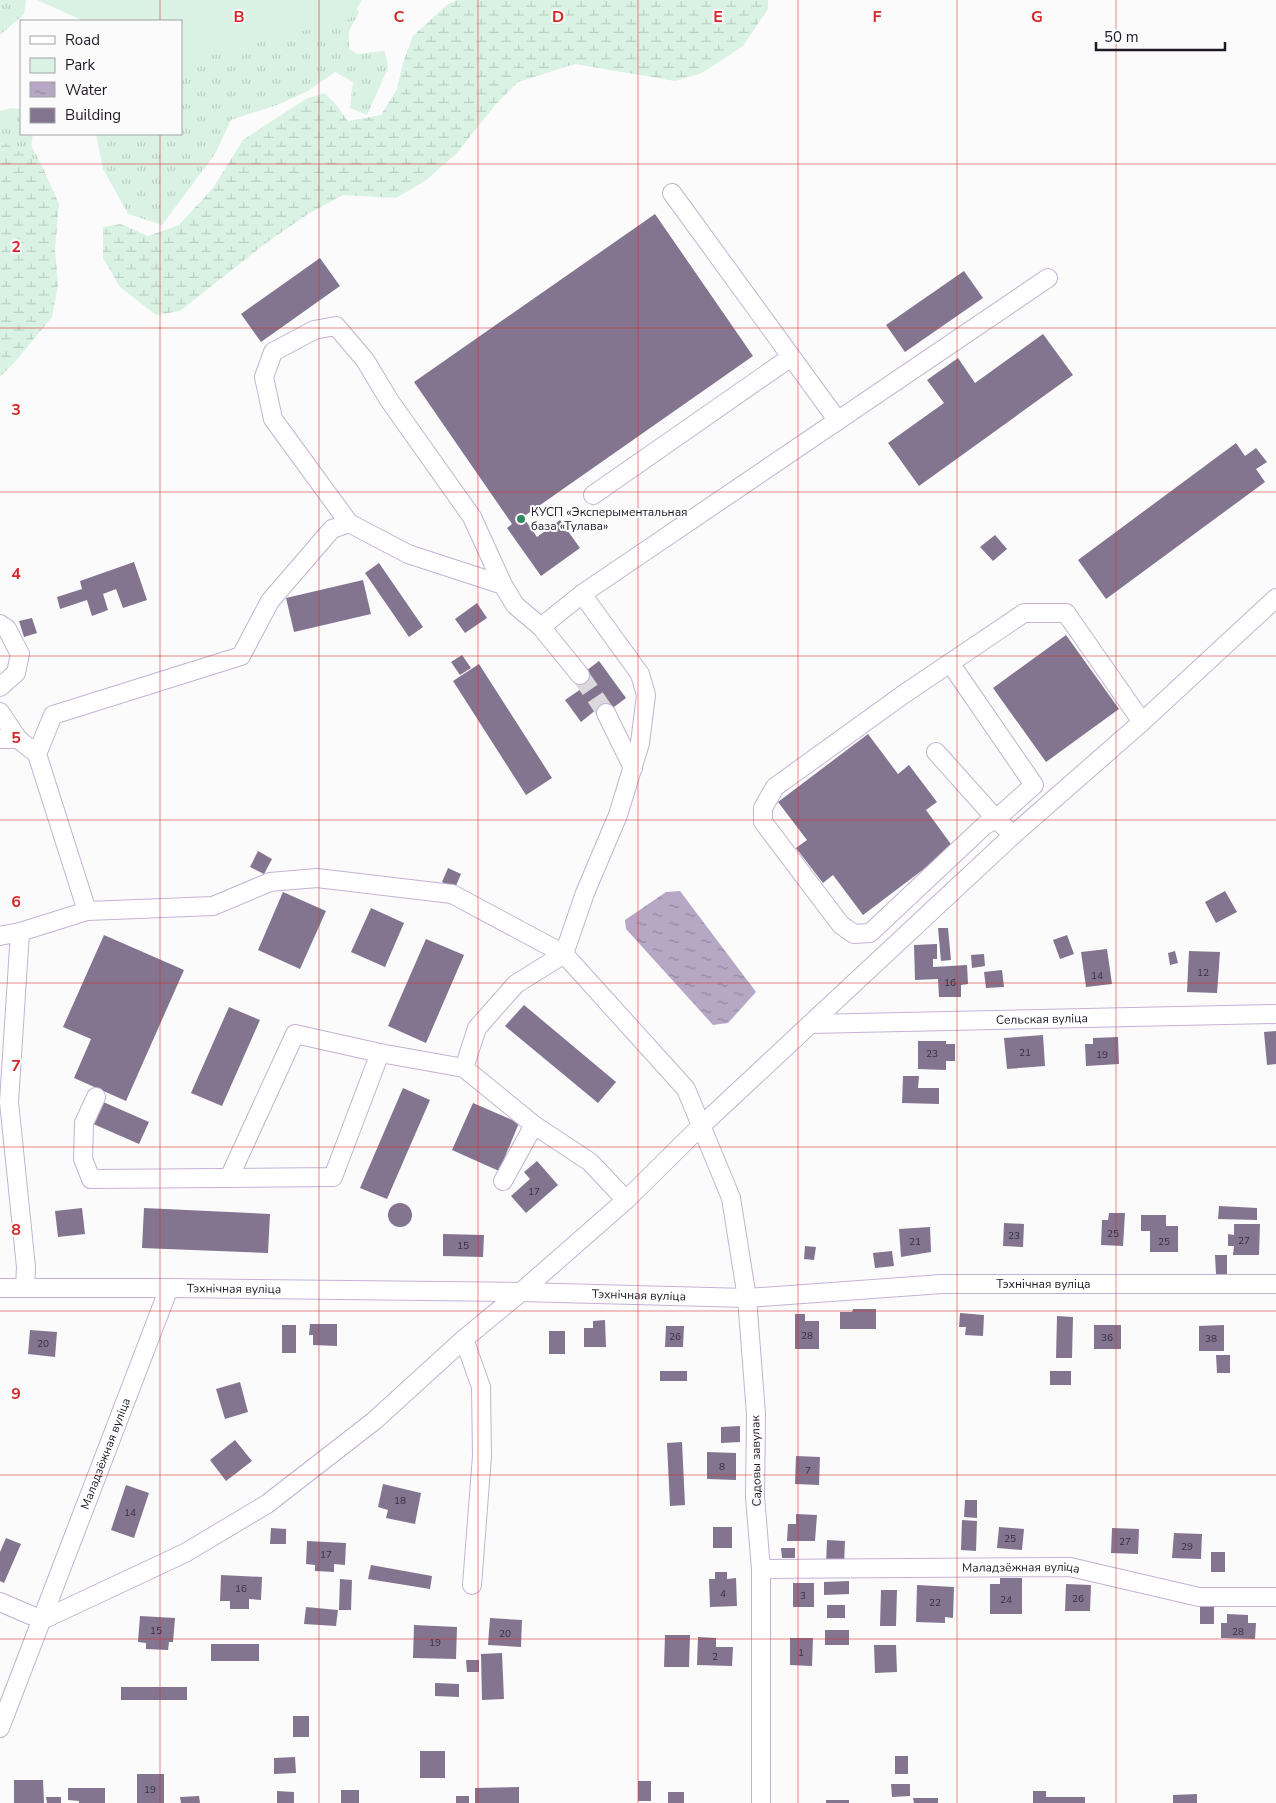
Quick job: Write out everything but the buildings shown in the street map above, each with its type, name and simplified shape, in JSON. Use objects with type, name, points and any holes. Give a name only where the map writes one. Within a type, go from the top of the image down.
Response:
[{"type":"street","points":[[672,193],[838,421]]},
{"type":"street","points":[[541,627],[582,594],[1048,278]]},
{"type":"street","points":[[503,585],[408,554],[349,523],[273,419],[264,377],[273,352],[314,330],[336,326],[365,360],[389,400],[472,517],[503,585],[515,605],[541,627],[580,675]]},
{"type":"street","points":[[593,495],[791,357]]},
{"type":"street","points":[[37,754],[53,715],[241,656],[270,601],[332,529],[349,523]]},
{"type":"street","points":[[464,1068],[477,1028],[516,984],[564,954],[585,893],[618,814],[640,743],[646,694],[640,674],[582,594]]},
{"type":"street","points":[[0,1602],[42,1620],[185,1553],[267,1504],[374,1421],[464,1339],[626,1200],[701,1126],[1013,835],[1142,722],[1276,598]]},
{"type":"street","points":[[950,663],[1034,785],[996,819],[985,825],[870,933],[854,934],[841,925],[764,822],[763,808],[775,787],[904,694],[1024,613],[1066,613],[1142,722]]},
{"type":"street","points":[[0,624],[7,629],[20,654],[16,673],[0,687]]},
{"type":"street","points":[[0,712],[18,739],[37,754],[87,911]]},
{"type":"street","points":[[606,713],[633,768]]},
{"type":"street","points":[[0,739],[18,739]]},
{"type":"street","points":[[936,752],[996,819],[1013,835]]},
{"type":"street","name":"Садовы завулак","points":[[0,936],[20,932],[87,911],[213,906],[270,882],[317,878],[452,894],[564,954],[686,1089],[731,1198],[747,1298],[756,1414],[756,1497],[762,1569],[761,1803]]},
{"type":"street","points":[[20,932],[7,1030],[9,1102],[26,1267],[25,1288]]},
{"type":"street","name":"Сельская вуліца","points":[[810,1024],[1276,1014]]},
{"type":"street","points":[[229,1178],[295,1034],[380,1053],[464,1068],[534,1125],[590,1162],[626,1200]]},
{"type":"street","points":[[96,1097],[84,1123],[83,1159],[91,1179],[332,1177],[380,1053]]},
{"type":"street","points":[[503,1181],[534,1125]]},
{"type":"street","name":"Тэхнічная вуліца","points":[[0,1288],[521,1292],[747,1298],[942,1284],[1276,1284]]},
{"type":"street","name":"Маладзёжная вуліца","points":[[0,1728],[169,1288]]},
{"type":"street","points":[[464,1339],[481,1388],[482,1456],[472,1585]]},
{"type":"street","name":"Маладзёжная вуліца","points":[[762,1569],[1070,1567],[1199,1597],[1276,1597]]},
{"type":"green space","points":[[0,0],[26,0],[24,14],[0,35]]},
{"type":"green space","points":[[37,0],[362,0],[350,19],[182,63],[182,20],[82,20]]},
{"type":"green space","points":[[349,0],[359,12],[349,31],[349,49],[357,54],[385,51],[388,68],[367,115],[350,108],[353,82],[335,72],[308,91],[277,105],[231,120],[215,154],[162,225],[128,214],[103,169],[96,135],[182,135],[182,44]]},
{"type":"green space","points":[[457,0],[768,0],[768,9],[743,46],[702,73],[675,81],[575,64],[518,82],[496,104],[456,154],[425,181],[396,198],[343,195],[308,214],[266,243],[180,311],[156,315],[120,287],[103,258],[103,227],[121,224],[148,236],[179,225],[213,188],[243,140],[306,99],[324,93],[334,102],[348,121],[381,115],[397,89],[403,63],[413,36],[447,5]]},
{"type":"green space","points":[[12,108],[20,109],[20,135],[33,135],[31,145],[42,166],[6,143],[0,144],[0,111]]},
{"type":"green space","points":[[6,143],[42,166],[59,204],[55,249],[58,285],[52,317],[0,377],[0,144]]},
{"type":"water","points":[[680,891],[756,992],[728,1023],[713,1025],[626,929],[625,920],[666,892]]},
{"type":"tunnel","points":[[580,675],[606,713]]},
{"type":"place","name":"КУСП «Эксперыментальная база «Тулава»","points":[[521,519]]}]
